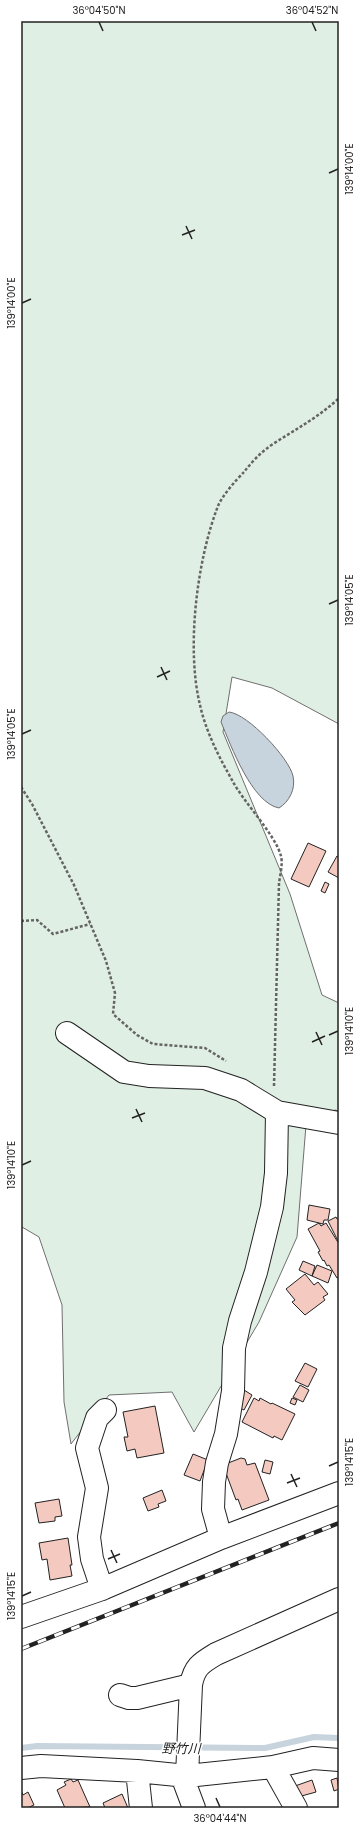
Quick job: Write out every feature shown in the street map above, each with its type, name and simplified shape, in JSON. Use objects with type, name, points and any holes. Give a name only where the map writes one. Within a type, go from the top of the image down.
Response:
[{"type":"street","points":[[67,1033],[124,1072],[149,1076],[204,1078],[240,1090],[277,1112],[339,1123]]},
{"type":"street","points":[[221,1538],[213,1509],[214,1482],[217,1463],[226,1434],[231,1405],[236,1341],[272,1207],[276,1173],[277,1112]]},
{"type":"street","points":[[102,1589],[92,1559],[89,1537],[96,1488],[88,1448],[97,1418],[105,1410]]},
{"type":"street","points":[[21,1617],[102,1589],[221,1538],[339,1493]]},
{"type":"street","points":[[194,1808],[185,1776],[192,1676],[200,1663],[216,1654],[339,1599]]},
{"type":"street","points":[[120,1695],[129,1698],[137,1698],[191,1685]]},
{"type":"street","points":[[21,1768],[41,1766],[137,1771],[185,1776],[273,1767],[312,1758],[339,1760]]},
{"type":"street","points":[[273,1767],[296,1808]]},
{"type":"street","points":[[137,1771],[141,1808]]},
{"type":"path","points":[[277,1112],[274,1102],[279,883],[282,857],[272,838],[239,794],[214,749],[200,706],[194,675],[194,636],[198,587],[208,541],[219,504],[243,472],[269,447],[324,412],[339,398]]},
{"type":"path","points":[[21,787],[32,804],[74,885],[106,961],[115,993],[112,1014],[137,1035],[153,1044],[205,1048],[228,1062]]},
{"type":"path","points":[[21,921],[37,920],[53,934],[90,924]]},
{"type":"green space","points":[[21,21],[339,21],[339,724],[272,688],[232,677],[223,732],[290,894],[322,995],[339,1003],[339,1111],[335,1110],[306,1125],[297,1237],[259,1322],[194,1432],[172,1392],[109,1395],[71,1444],[64,1402],[62,1305],[39,1237],[22,1227],[21,1231]]},
{"type":"shaded area","points":[[229,712],[246,720],[257,728],[276,748],[290,768],[294,781],[293,790],[289,799],[279,808],[269,804],[260,796],[251,785],[244,772],[230,745],[221,722],[223,716]]},
{"type":"building","points":[[308,843],[326,851],[309,887],[291,879]]},
{"type":"building","points":[[337,856],[339,857],[339,878],[328,872]]},
{"type":"building","points":[[325,882],[329,884],[325,893],[321,891]]},
{"type":"building","points":[[309,1205],[330,1209],[328,1220],[324,1220],[323,1224],[307,1220]]},
{"type":"building","points":[[336,1217],[337,1219],[339,1218],[338,1241],[328,1221]]},
{"type":"building","points":[[319,1223],[321,1226],[326,1223],[339,1244],[339,1277],[337,1278],[329,1265],[327,1266],[324,1260],[323,1261],[318,1252],[320,1251],[308,1229]]},
{"type":"building","points":[[303,1261],[315,1266],[312,1276],[299,1270]]},
{"type":"building","points":[[317,1265],[332,1271],[328,1283],[312,1276]]},
{"type":"building","points":[[305,1274],[314,1285],[318,1282],[328,1294],[323,1297],[325,1300],[305,1315],[292,1302],[295,1300],[286,1289]]},
{"type":"building","points":[[305,1363],[317,1369],[308,1387],[295,1381]]},
{"type":"building","points":[[300,1385],[309,1390],[303,1402],[293,1397]]},
{"type":"building","points":[[244,1390],[252,1395],[244,1410],[236,1406]]},
{"type":"building","points":[[254,1398],[259,1401],[260,1398],[295,1414],[282,1440],[274,1436],[273,1438],[242,1422]]},
{"type":"building","points":[[292,1398],[297,1400],[295,1405],[290,1403]]},
{"type":"building","points":[[155,1406],[164,1453],[137,1458],[135,1449],[127,1451],[124,1437],[128,1437],[123,1412]]},
{"type":"building","points":[[193,1454],[208,1460],[200,1481],[184,1475]]},
{"type":"building","points":[[241,1458],[245,1459],[247,1465],[255,1463],[269,1500],[242,1510],[238,1499],[236,1500],[223,1465]]},
{"type":"building","points":[[265,1460],[273,1462],[270,1474],[262,1472]]},
{"type":"building","points":[[162,1490],[166,1501],[158,1504],[159,1507],[148,1511],[143,1498]]},
{"type":"building","points":[[59,1499],[62,1516],[55,1517],[55,1521],[39,1523],[35,1503]]},
{"type":"building","points":[[68,1538],[72,1576],[50,1580],[47,1559],[42,1560],[39,1543]]},
{"type":"building","points":[[337,1778],[339,1789],[334,1791],[331,1780]]},
{"type":"building","points":[[71,1779],[73,1782],[78,1780],[90,1807],[65,1808],[57,1790],[66,1785],[64,1782]]},
{"type":"building","points":[[312,1780],[316,1792],[298,1797],[295,1786]]},
{"type":"building","points":[[21,1790],[23,1795],[28,1792],[34,1805],[27,1808],[21,1808]]},
{"type":"building","points":[[122,1794],[128,1808],[105,1808],[103,1803]]},
{"type":"waterway","name":"野竹川","points":[[21,1748],[37,1746],[265,1748],[314,1737],[339,1738]]},
{"type":"railway","points":[[21,1649],[339,1523]]}]
